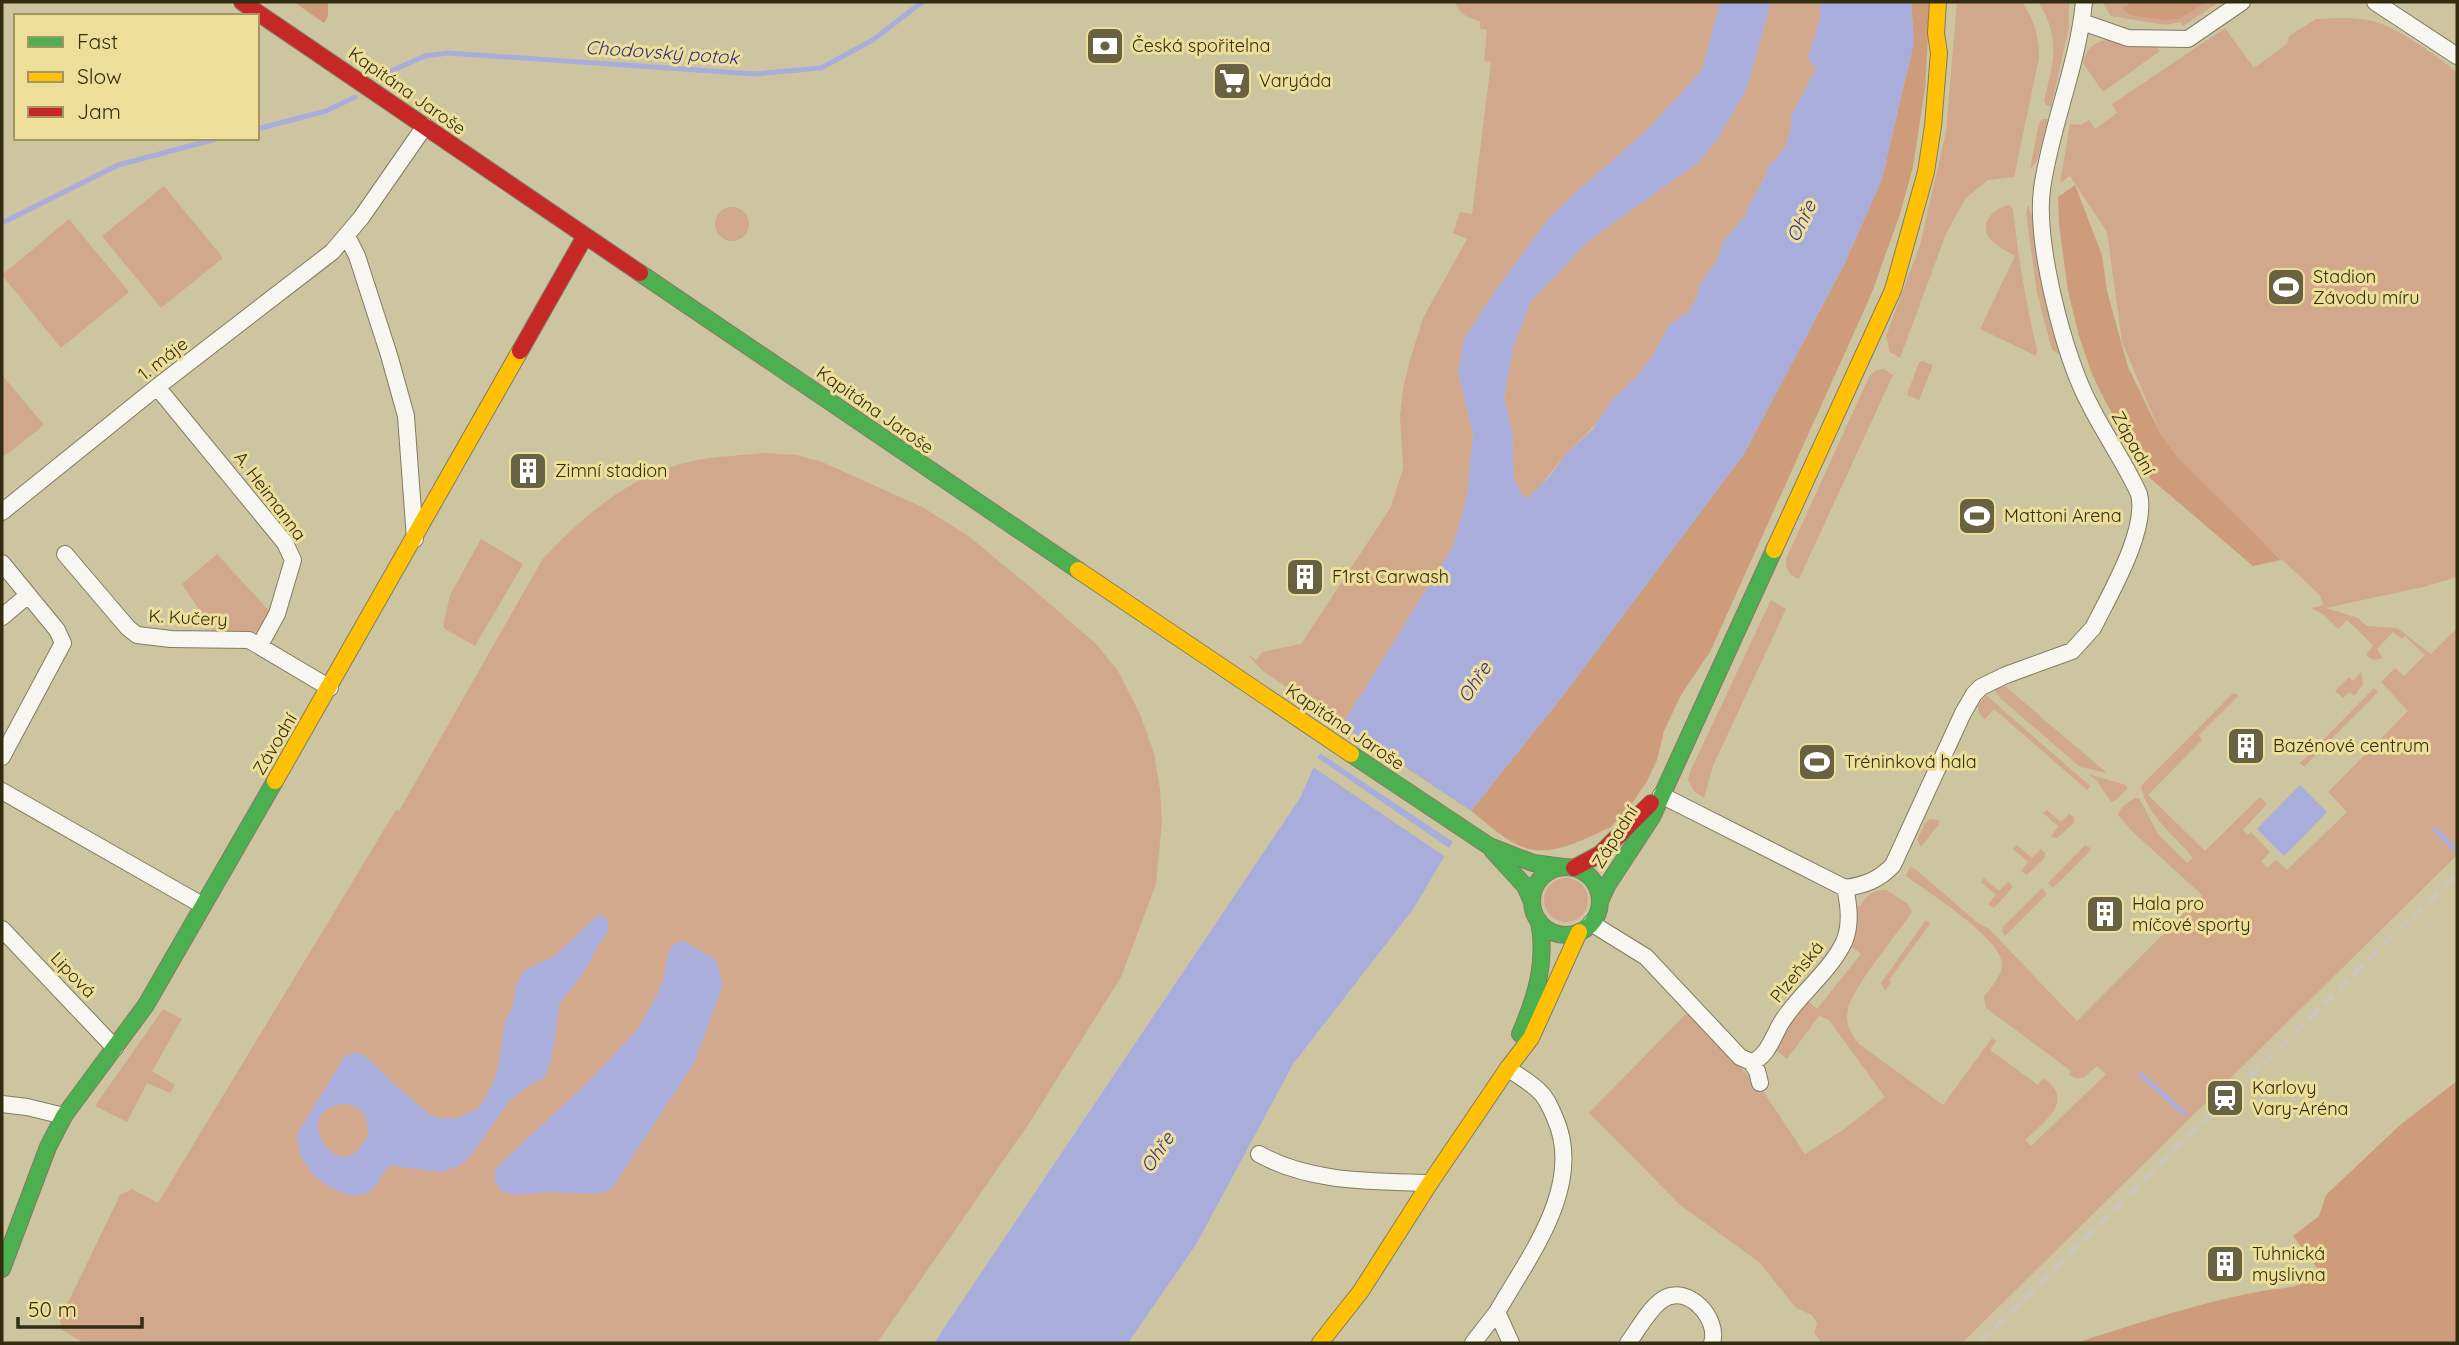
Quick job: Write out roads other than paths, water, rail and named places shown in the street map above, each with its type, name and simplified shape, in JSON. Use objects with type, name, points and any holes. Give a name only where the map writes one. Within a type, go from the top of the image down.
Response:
[{"type":"street","name":"Kapitána Jaroše","points":[[243,2],[265,7],[425,126],[584,238],[1489,846],[1533,863],[1569,867]]},
{"type":"street","name":"Západní","points":[[1938,2],[1936,33],[1939,53]]},
{"type":"street","name":"Západní","points":[[1601,900],[1608,884],[1652,817],[1893,290],[1926,172],[1939,53],[1948,2]]},
{"type":"street","name":"Západní","points":[[1846,888],[1864,886],[1883,876],[1893,865],[1974,694],[1989,683],[2072,651],[2083,642],[2103,608],[2140,524],[2139,494],[2074,372],[2058,315],[2043,237],[2042,189],[2082,11],[2128,38],[2188,39],[2242,2]]},
{"type":"street","points":[[2375,2],[2457,56]]},
{"type":"street","name":"1. máje","points":[[2,512],[332,252],[348,236],[425,126]]},
{"type":"street","points":[[348,236],[389,355],[406,416],[415,539]]},
{"type":"street","name":"Závodní","points":[[2,1269],[48,1147],[64,1116],[146,1005],[330,688],[584,238]]},
{"type":"street","name":"A. Heimanna","points":[[158,387],[278,534],[293,560],[277,614],[260,645]]},
{"type":"street","name":"K. Kučery","points":[[65,554],[137,635],[171,639],[249,640],[260,645]]},
{"type":"street","points":[[2,563],[57,631],[63,643],[2,757]]},
{"type":"street","points":[[2,617],[27,596]]},
{"type":"street","points":[[260,645],[330,688]]},
{"type":"street","points":[[2,791],[202,905]]},
{"type":"street","name":"Západní","points":[[1569,867],[1592,860],[1600,854],[1661,795]]},
{"type":"street","points":[[1661,795],[1846,888]]},
{"type":"street","name":"Kapitána Jaroše","points":[[1489,846],[1525,886],[1532,902]]},
{"type":"street","points":[[1320,1343],[1361,1291],[1508,1068],[1522,1055],[1545,1010],[1567,952],[1597,915],[1601,900],[1591,878],[1569,867],[1549,872],[1541,878],[1533,892],[1532,902],[1543,940],[1541,973],[1508,1068]]},
{"type":"street","name":"Plzeňská","points":[[1751,1062],[1762,1057],[1782,1021],[1845,941],[1850,908],[1846,888]]},
{"type":"street","points":[[1539,921],[1551,931],[1560,934],[1585,927],[1646,957],[1740,1057],[1751,1062],[1760,1083]]},
{"type":"street","name":"Lipová","points":[[2,929],[116,1048]]},
{"type":"street","points":[[1473,1343],[1497,1312],[1546,1227],[1558,1200],[1564,1174],[1563,1138],[1548,1103],[1540,1091],[1508,1068]]},
{"type":"street","points":[[2,1104],[64,1116]]},
{"type":"street","points":[[1259,1154],[1306,1172],[1335,1178],[1430,1183]]},
{"type":"street","points":[[1628,1343],[1654,1308],[1663,1299],[1674,1295],[1686,1297],[1705,1312],[1715,1336],[1712,1343]]},
{"type":"street","points":[[1497,1312],[1511,1343]]},
{"type":"water","name":"Ohře","points":[[1720,2],[1771,2],[1747,88],[1719,137],[1700,161],[1587,242],[1531,301],[1514,345],[1504,396],[1512,432],[1514,477],[1523,497],[1529,497],[1550,476],[1566,454],[1593,429],[1613,399],[1652,357],[1669,325],[1688,312],[1696,300],[1699,286],[1718,259],[1722,243],[1745,216],[1767,174],[1766,169],[1784,149],[1791,129],[1791,116],[1816,69],[1808,57],[1820,19],[1820,2],[1911,2],[1914,42],[1882,179],[1844,265],[1744,454],[1566,692],[1471,811],[1414,908],[1293,1064],[1197,1243],[1128,1343],[934,1343],[1300,798],[1320,753],[1342,725],[1453,546],[1467,496],[1473,432],[1458,373],[1464,338],[1552,214],[1649,128],[1702,70]]},
{"type":"water","points":[[2300,785],[2327,812],[2284,856],[2257,829]]},
{"type":"water","points":[[598,915],[608,920],[608,932],[559,1005],[554,1047],[547,1072],[542,1080],[531,1084],[509,1101],[469,1158],[459,1166],[441,1172],[391,1166],[371,1191],[355,1195],[337,1191],[314,1175],[302,1157],[297,1134],[345,1056],[356,1053],[364,1055],[396,1086],[429,1114],[438,1118],[458,1118],[477,1109],[497,1073],[505,1021],[513,1006],[516,985],[524,970],[553,957]],"holes":[[[349,1104],[359,1109],[364,1116],[368,1135],[355,1153],[339,1156],[323,1143],[318,1122],[323,1113],[332,1107]]]},
{"type":"water","points":[[683,941],[715,959],[722,987],[694,1063],[613,1187],[606,1192],[592,1194],[547,1192],[515,1195],[501,1191],[495,1181],[495,1169],[586,1084],[638,1029],[657,995],[664,977],[668,953],[673,945]]},
{"type":"waterway","name":"Chodovský potok","points":[[384,74],[425,56],[448,53],[755,74],[821,68],[873,40],[922,2]]},
{"type":"waterway","name":"Chodovský potok","points":[[259,128],[326,111],[355,97]]},
{"type":"waterway","name":"Chodovský potok","points":[[2,223],[118,165],[212,140]]},
{"type":"waterway","points":[[2435,829],[2457,851]]},
{"type":"waterway","points":[[2140,1074],[2184,1113]]},
{"type":"railway","points":[[1979,1343],[2457,873]]},
{"type":"place","name":"Česká spořitelna","points":[[1105,46]]},
{"type":"place","name":"Varyáda","points":[[1232,81]]},
{"type":"place","name":"Stadion Závodu míru","points":[[2286,287]]},
{"type":"place","name":"Zimní stadion","points":[[528,471]]},
{"type":"place","name":"Mattoni Arena","points":[[1977,516]]},
{"type":"place","name":"F1rst Carwash","points":[[1305,577]]},
{"type":"place","name":"Bazénové centrum","points":[[2246,746]]},
{"type":"place","name":"Tréninková hala","points":[[1817,762]]},
{"type":"place","name":"Hala pro míčové sporty","points":[[2105,914]]},
{"type":"place","name":"Karlovy Vary-Aréna","points":[[2225,1098]]},
{"type":"place","name":"Tuhnická myslivna","points":[[2225,1264]]}]
